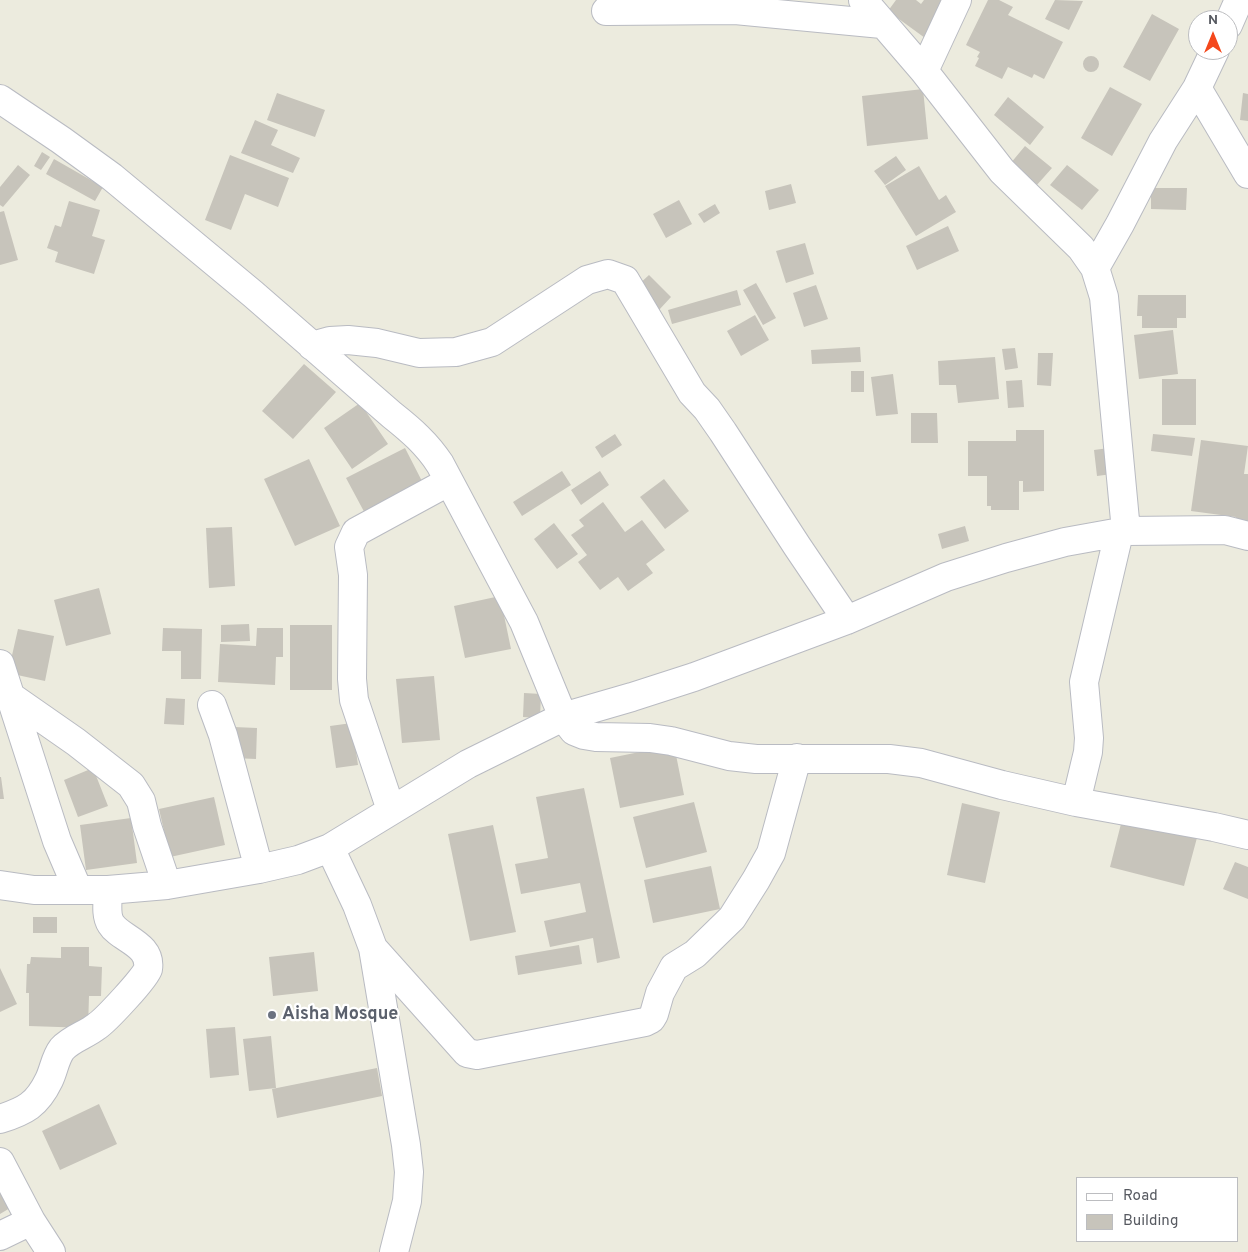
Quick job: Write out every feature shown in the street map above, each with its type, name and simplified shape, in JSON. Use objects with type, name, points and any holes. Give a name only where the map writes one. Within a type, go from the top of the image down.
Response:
[{"type":"street","points":[[862,0],[924,70],[1002,171],[1081,248],[1095,268],[1104,297],[1122,532],[1084,682],[1089,745],[1076,802]]},
{"type":"street","points":[[924,70],[957,0]]},
{"type":"street","points":[[606,10],[735,10],[882,24]]},
{"type":"street","points":[[1095,268],[1163,141],[1197,88],[1210,60]]},
{"type":"street","points":[[1197,88],[1248,174]]},
{"type":"street","points":[[0,99],[112,177],[253,294],[392,415],[413,431],[432,452],[524,622],[563,717],[574,731],[584,735],[650,738],[671,741],[729,756],[756,759],[889,759],[921,763],[1002,785],[1076,802],[1248,835]]},
{"type":"street","points":[[312,346],[330,341],[348,340],[377,343],[419,353],[456,352],[492,342],[587,280],[608,274],[625,280],[692,393],[707,409],[723,432],[796,546],[847,620]]},
{"type":"street","points":[[391,810],[354,700],[351,662],[353,575],[349,547],[356,532],[448,482]]},
{"type":"street","points":[[0,885],[34,890],[108,890],[167,885],[259,870],[298,860],[330,848],[468,764],[563,717],[694,677],[847,620],[946,577],[1064,542],[1122,532],[1225,530],[1248,536]]},
{"type":"street","points":[[0,664],[57,842],[78,890]]},
{"type":"street","points":[[10,696],[132,784],[141,801],[147,826],[167,885]]},
{"type":"street","points":[[212,705],[223,735],[259,870]]},
{"type":"street","points":[[373,948],[467,1053],[477,1055],[645,1022],[651,1019],[654,1014],[660,994],[674,967],[694,954],[732,918],[756,880],[771,853],[796,758]]},
{"type":"street","points":[[330,848],[357,905],[373,948],[406,1146],[409,1172],[407,1201],[394,1252]]},
{"type":"street","points":[[0,1119],[22,1112],[32,1105],[49,1080],[60,1051],[69,1042],[98,1026],[141,981],[148,969],[147,960],[142,950],[111,924],[108,917],[108,890]]},
{"type":"street","points":[[0,1162],[31,1221],[51,1252]]},
{"type":"street","points":[[0,1236],[31,1221]]},
{"type":"building","points":[[896,0],[916,0],[921,4],[924,0],[951,0],[925,38],[888,11]]},
{"type":"building","points":[[988,0],[999,0],[1013,7],[1008,15],[1063,42],[1044,79],[1034,74],[1032,78],[1008,67],[1002,79],[975,66],[980,52],[966,45]]},
{"type":"building","points":[[1055,0],[1083,1],[1069,30],[1045,19]]},
{"type":"building","points":[[1152,14],[1179,29],[1150,81],[1123,67]]},
{"type":"building","points":[[1091,56],[1097,58],[1099,64],[1097,70],[1091,72],[1085,70],[1083,64],[1085,58]]},
{"type":"building","points":[[1110,87],[1142,104],[1112,156],[1081,138]]},
{"type":"building","points":[[923,89],[928,139],[867,146],[862,96]]},
{"type":"building","points":[[277,93],[325,110],[315,137],[267,120]]},
{"type":"building","points":[[1243,93],[1248,94],[1248,121],[1240,120]]},
{"type":"building","points":[[1008,97],[1044,127],[1030,145],[994,115]]},
{"type":"building","points":[[255,120],[278,130],[271,145],[300,158],[293,173],[241,153]]},
{"type":"building","points":[[1025,146],[1052,168],[1036,186],[1010,164]]},
{"type":"building","points":[[42,152],[50,157],[41,170],[34,166]]},
{"type":"building","points":[[230,155],[289,178],[278,207],[245,194],[231,230],[205,220]]},
{"type":"building","points":[[896,156],[906,170],[885,185],[874,171]]},
{"type":"building","points":[[54,159],[103,187],[95,201],[46,174]]},
{"type":"building","points":[[18,165],[30,175],[3,207],[0,205],[0,187]]},
{"type":"building","points":[[1067,165],[1099,190],[1082,210],[1050,185]]},
{"type":"building","points":[[919,166],[939,200],[946,195],[956,212],[916,236],[885,186]]},
{"type":"building","points":[[791,184],[796,203],[769,210],[765,191]]},
{"type":"building","points":[[1151,188],[1187,188],[1186,210],[1151,209]]},
{"type":"building","points":[[679,200],[692,224],[666,238],[653,214]]},
{"type":"building","points":[[69,201],[100,210],[92,236],[105,240],[94,274],[55,262],[58,252],[47,248],[55,225],[61,227]]},
{"type":"building","points":[[715,204],[720,213],[704,223],[698,214]]},
{"type":"building","points":[[4,211],[18,260],[0,265],[0,212]]},
{"type":"building","points":[[948,226],[959,251],[917,270],[906,246]]},
{"type":"building","points":[[805,243],[814,274],[786,283],[776,251]]},
{"type":"building","points":[[649,275],[671,297],[659,310],[636,287]]},
{"type":"building","points":[[756,283],[776,318],[763,325],[743,290]]},
{"type":"building","points":[[816,285],[828,319],[804,327],[793,293]]},
{"type":"building","points":[[737,290],[741,305],[672,324],[668,310]]},
{"type":"building","points":[[1138,295],[1186,295],[1186,318],[1177,318],[1177,328],[1142,328],[1142,316],[1137,316]]},
{"type":"building","points":[[755,315],[769,340],[741,356],[727,331]]},
{"type":"building","points":[[1173,330],[1178,374],[1139,379],[1134,335]]},
{"type":"building","points":[[860,347],[861,362],[812,364],[811,350]]},
{"type":"building","points":[[1015,348],[1018,368],[1005,370],[1002,349]]},
{"type":"building","points":[[1038,353],[1053,353],[1051,386],[1037,385]]},
{"type":"building","points":[[995,357],[999,399],[958,403],[956,385],[939,385],[938,361]]},
{"type":"building","points":[[304,364],[336,392],[293,439],[262,411]]},
{"type":"building","points":[[851,371],[864,371],[864,392],[851,392]]},
{"type":"building","points":[[893,374],[898,414],[876,416],[871,377]]},
{"type":"building","points":[[1162,379],[1196,379],[1196,425],[1162,425]]},
{"type":"building","points":[[1022,380],[1024,407],[1008,408],[1006,381]]},
{"type":"building","points":[[360,403],[388,444],[352,469],[324,428]]},
{"type":"building","points":[[911,413],[937,413],[938,443],[911,443]]},
{"type":"building","points":[[1016,430],[1044,430],[1044,491],[1023,492],[1023,481],[1019,481],[1019,510],[991,510],[991,506],[987,506],[987,476],[968,476],[968,441],[1016,441]]},
{"type":"building","points":[[615,434],[622,445],[602,458],[595,447]]},
{"type":"building","points":[[1153,434],[1195,438],[1192,456],[1151,451]]},
{"type":"building","points":[[1201,440],[1248,446],[1244,474],[1248,474],[1248,524],[1236,524],[1236,517],[1191,511]]},
{"type":"building","points":[[405,448],[426,489],[368,519],[346,478]]},
{"type":"building","points":[[1109,448],[1112,474],[1097,476],[1094,450]]},
{"type":"building","points":[[309,459],[340,526],[295,546],[264,479]]},
{"type":"building","points":[[562,471],[571,485],[522,516],[513,502]]},
{"type":"building","points":[[600,471],[609,485],[581,505],[571,490]]},
{"type":"building","points":[[664,479],[689,511],[665,529],[640,497]]},
{"type":"building","points":[[603,502],[625,532],[642,520],[665,550],[646,564],[653,573],[628,591],[618,577],[600,590],[578,562],[587,555],[571,535],[584,526],[579,520]]},
{"type":"building","points":[[554,523],[578,554],[557,569],[534,539]]},
{"type":"building","points":[[965,526],[969,541],[942,549],[938,534]]},
{"type":"building","points":[[232,527],[235,586],[209,588],[206,528]]},
{"type":"building","points":[[99,588],[111,634],[66,646],[54,600]]},
{"type":"building","points":[[500,596],[511,649],[465,658],[454,606]]},
{"type":"building","points":[[249,624],[250,641],[221,642],[221,625]]},
{"type":"building","points":[[290,625],[332,625],[332,690],[290,690]]},
{"type":"building","points":[[163,628],[202,629],[201,679],[181,679],[181,651],[162,651]]},
{"type":"building","points":[[257,628],[283,628],[283,657],[276,657],[275,685],[218,682],[220,644],[256,646]]},
{"type":"building","points":[[18,629],[54,636],[45,681],[8,673]]},
{"type":"building","points":[[434,676],[440,740],[402,743],[396,679]]},
{"type":"building","points":[[524,693],[541,694],[540,718],[523,717]]},
{"type":"building","points":[[166,698],[185,699],[184,725],[164,724]]},
{"type":"building","points":[[352,723],[358,765],[336,768],[330,726]]},
{"type":"building","points":[[234,727],[257,728],[256,759],[233,758]]},
{"type":"building","points":[[674,745],[684,795],[620,808],[610,758]]},
{"type":"building","points":[[93,768],[108,806],[78,817],[64,780]]},
{"type":"building","points":[[1,777],[4,799],[0,799]]},
{"type":"building","points":[[584,788],[620,958],[597,963],[593,938],[550,947],[544,921],[586,912],[580,883],[521,894],[515,864],[548,858],[536,797]]},
{"type":"building","points":[[214,797],[225,845],[170,857],[159,809]]},
{"type":"building","points":[[694,802],[707,852],[646,868],[633,817]]},
{"type":"building","points":[[962,803],[1000,812],[985,883],[947,875]]},
{"type":"building","points":[[1123,816],[1198,834],[1184,886],[1110,867]]},
{"type":"building","points":[[131,818],[137,863],[86,870],[80,825]]},
{"type":"building","points":[[493,825],[516,932],[470,941],[448,834]]},
{"type":"building","points":[[1235,862],[1248,867],[1248,899],[1223,889]]},
{"type":"building","points":[[711,866],[720,909],[653,923],[644,880]]},
{"type":"building","points":[[33,917],[57,917],[57,933],[33,933]]},
{"type":"building","points":[[579,945],[582,964],[518,975],[515,956]]},
{"type":"building","points":[[61,947],[89,947],[89,966],[102,967],[101,996],[89,996],[88,1028],[29,1026],[29,993],[26,993],[27,964],[30,964],[31,957],[61,958]]},
{"type":"building","points":[[314,952],[318,991],[273,996],[269,957]]},
{"type":"building","points":[[0,968],[17,1004],[0,1012]]},
{"type":"building","points":[[235,1027],[239,1075],[210,1078],[206,1029]]},
{"type":"building","points":[[271,1036],[276,1088],[249,1091],[243,1039]]},
{"type":"building","points":[[377,1068],[382,1096],[277,1118],[272,1089]]},
{"type":"building","points":[[99,1104],[117,1144],[60,1170],[42,1131]]},
{"type":"building","points":[[0,1191],[10,1208],[0,1214]]},
{"type":"place","name":"Aisha Mosque","points":[[272,1015]]}]
